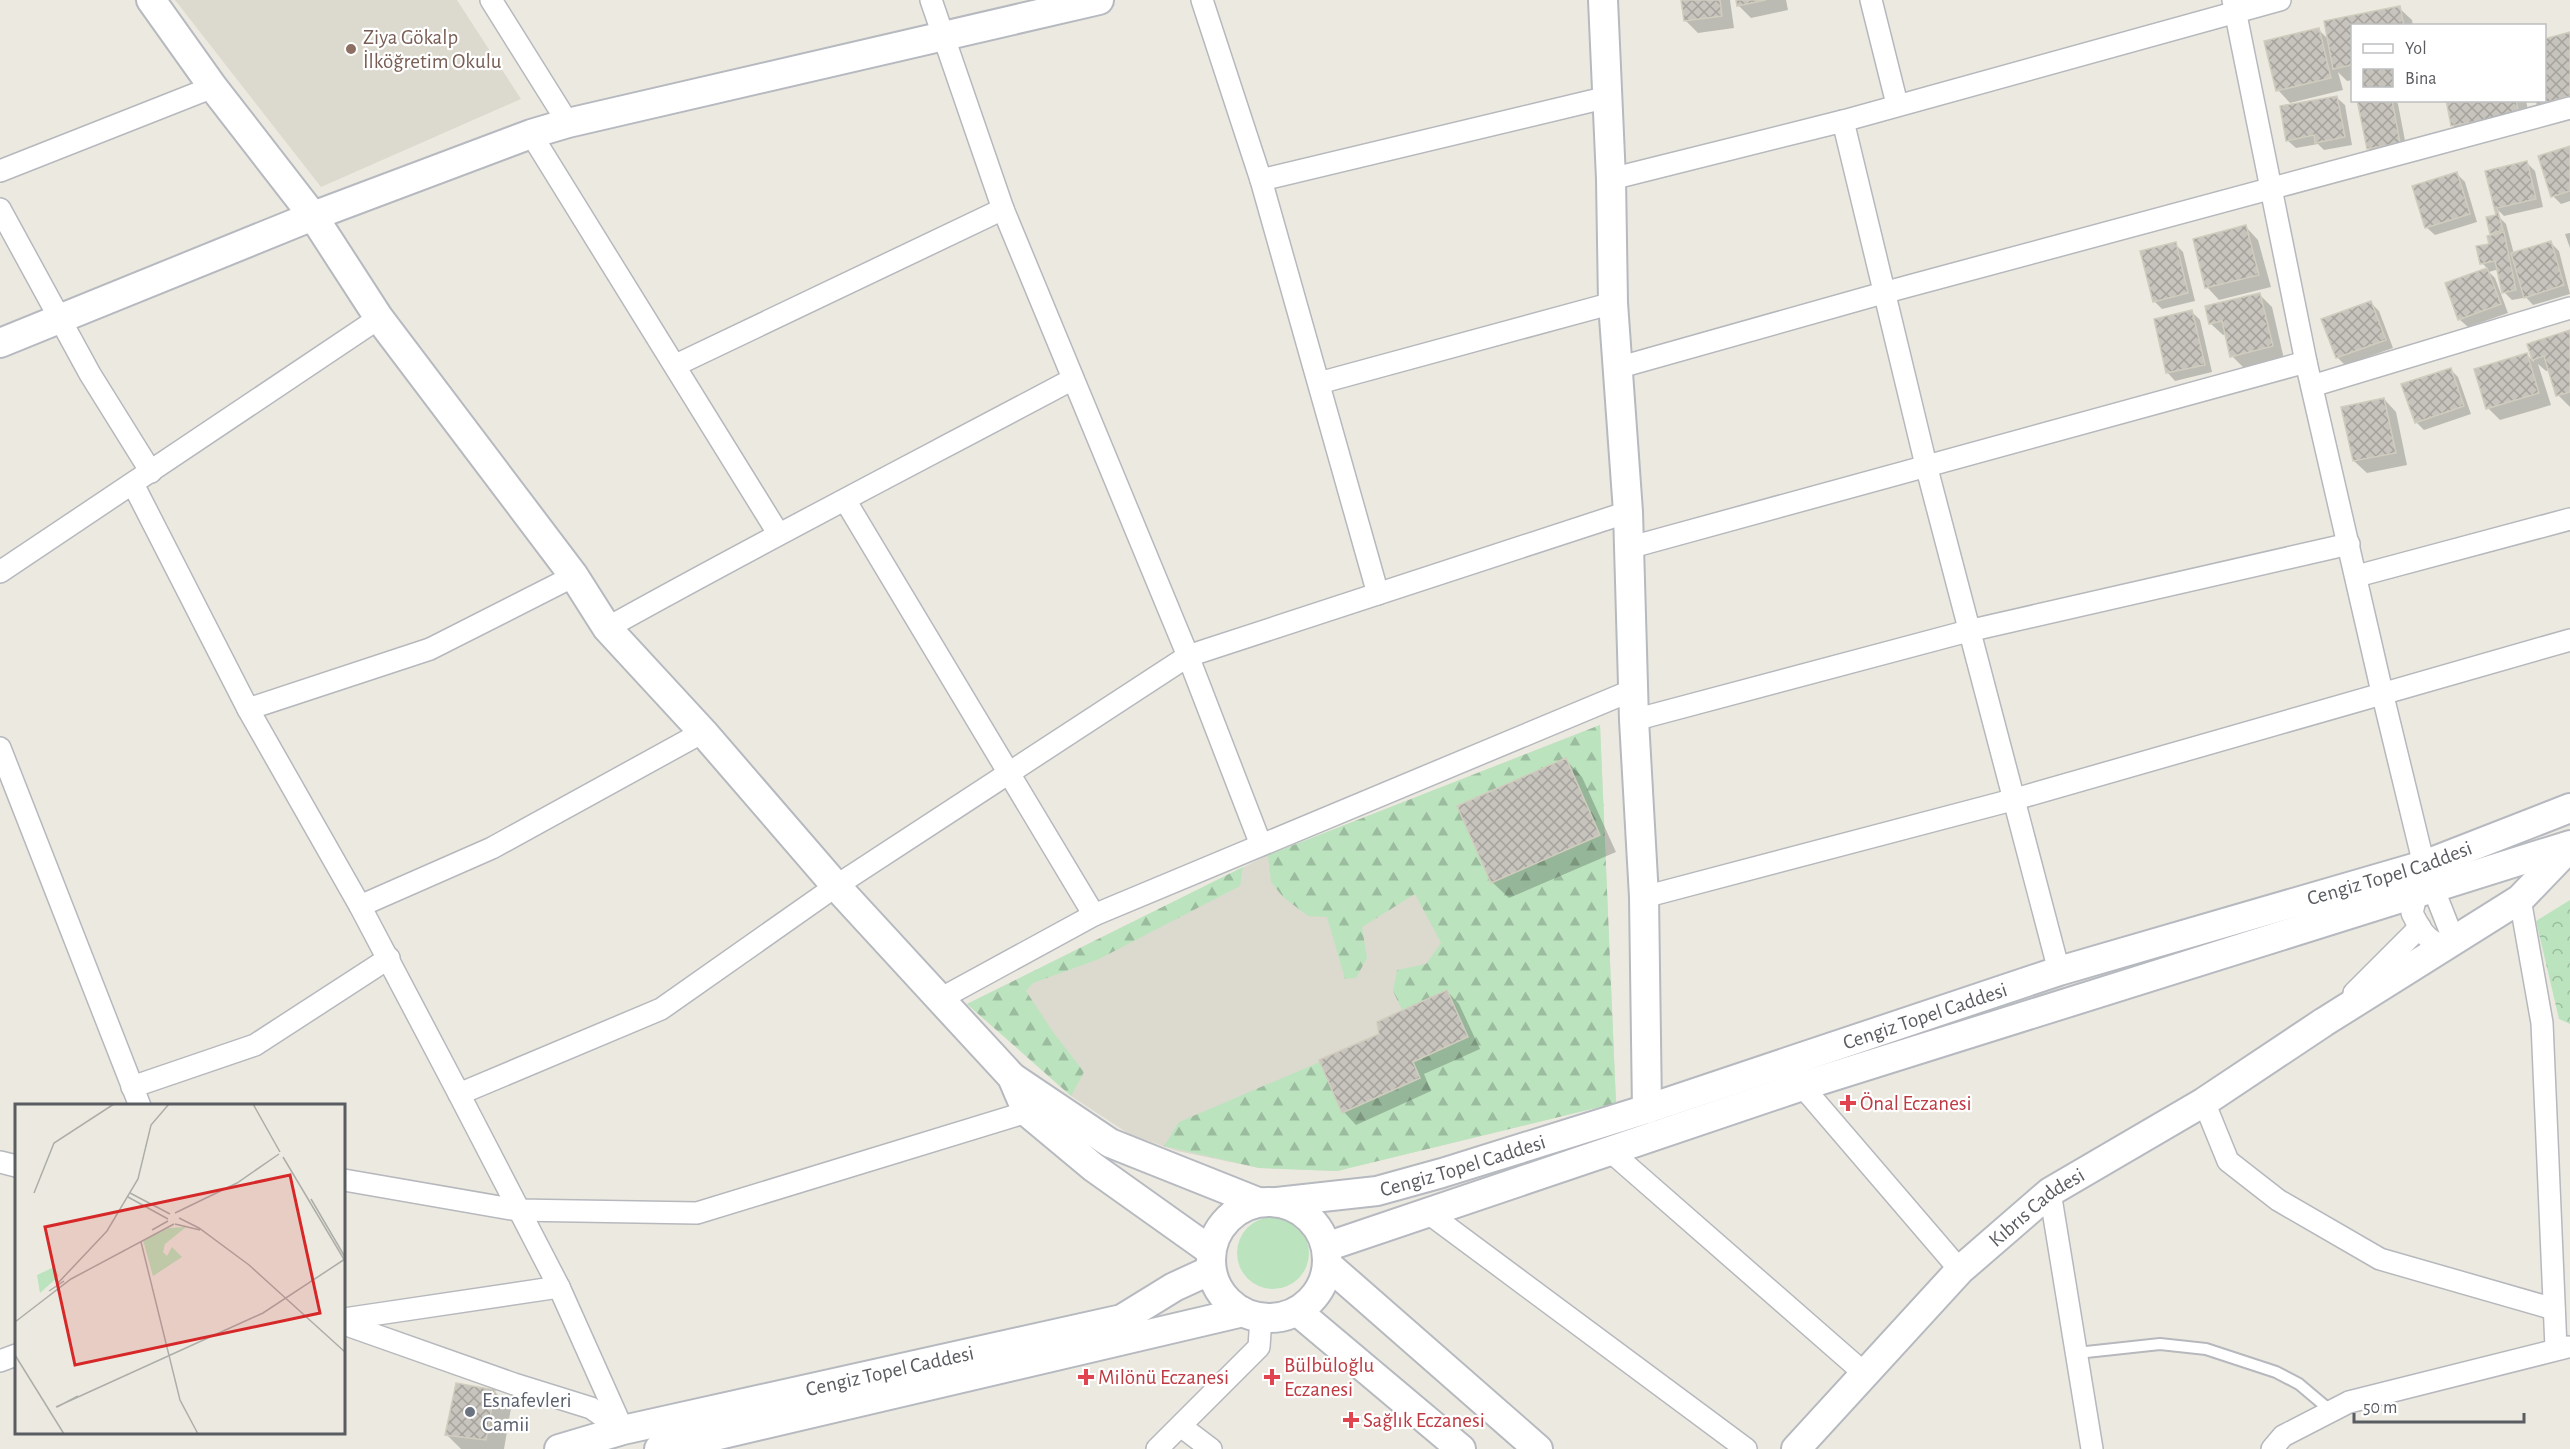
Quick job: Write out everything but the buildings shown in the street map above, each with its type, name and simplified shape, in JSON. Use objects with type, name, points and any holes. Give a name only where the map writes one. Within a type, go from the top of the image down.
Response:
[{"type":"street","points":[[151,0],[213,87],[313,216],[379,318],[574,576],[607,628],[703,732],[836,886],[1012,1077],[1110,1143],[1268,1202],[1294,1207],[1309,1216],[1320,1230],[1327,1256],[1323,1283],[1312,1299],[1297,1311],[1280,1317],[1252,1315],[1228,1302],[1217,1287],[1211,1260],[1216,1234],[1227,1219],[1241,1208],[1268,1202]]},
{"type":"street","points":[[491,0],[568,123]]},
{"type":"street","points":[[931,0],[1003,209],[1188,656],[1261,845]]},
{"type":"street","points":[[0,344],[313,216],[531,134],[568,123],[1100,0]]},
{"type":"street","points":[[1202,0],[1261,180],[1378,594]]},
{"type":"street","points":[[1603,0],[1611,178],[1613,303],[1628,512],[1634,720],[1644,897],[1647,1109]]},
{"type":"street","points":[[1871,0],[1897,104]]},
{"type":"street","points":[[1611,178],[1843,121],[2234,6],[2280,0]]},
{"type":"street","points":[[2234,6],[2306,362],[2357,576],[2424,882],[2449,943],[2433,943],[2412,913],[2424,882]]},
{"type":"street","points":[[0,171],[213,87]]},
{"type":"street","points":[[1261,180],[1608,97]]},
{"type":"street","points":[[1617,368],[1882,293],[2273,190],[2570,108]]},
{"type":"street","points":[[1843,121],[1882,293],[1968,631],[2059,971]]},
{"type":"street","points":[[531,134],[778,533]]},
{"type":"street","points":[[0,209],[90,374],[151,472]]},
{"type":"street","points":[[676,365],[1003,209]]},
{"type":"street","points":[[1319,383],[1613,303]]},
{"type":"street","points":[[2312,386],[2570,308]]},
{"type":"street","points":[[0,572],[379,318]]},
{"type":"street","points":[[1628,548],[2306,362]]},
{"type":"street","points":[[607,628],[778,533],[1073,379]]},
{"type":"street","points":[[133,484],[248,710],[360,906],[559,1287],[623,1430]]},
{"type":"street","points":[[845,500],[1094,915]]},
{"type":"street","points":[[459,1094],[661,1009],[836,886],[1188,656],[1628,512]]},
{"type":"street","points":[[2357,576],[2570,519]]},
{"type":"street","points":[[1634,720],[1968,631],[2349,544]]},
{"type":"street","points":[[248,710],[430,648],[574,576]]},
{"type":"street","points":[[1644,897],[2013,800],[2382,692],[2570,640]]},
{"type":"street","points":[[940,999],[1094,915],[1633,690]]},
{"type":"street","points":[[360,906],[492,848],[703,732]]},
{"type":"street","points":[[0,748],[136,1096],[255,1045],[388,958]]},
{"type":"street","name":"Cengiz Topel Caddesi","points":[[1327,1256],[1427,1212],[2424,882],[2570,808]]},
{"type":"street","name":"Cengiz Topel Caddesi","points":[[1268,1202],[1377,1191],[1647,1109],[2059,971],[2570,846]]},
{"type":"street","name":"Kıbrıs Caddesi","points":[[1796,1449],[1960,1270],[2050,1192],[2204,1102],[2324,1022],[2520,899],[2570,846]]},
{"type":"street","points":[[2272,1449],[2283,1436],[2349,1402],[2563,1347],[2554,1309],[2542,1023],[2520,899]]},
{"type":"street","points":[[2324,1022],[2420,927]]},
{"type":"street","points":[[1012,1077],[1027,1112],[1211,1260]]},
{"type":"street","points":[[1802,1086],[1960,1270]]},
{"type":"street","points":[[2204,1102],[2228,1161],[2278,1200],[2380,1259],[2554,1309]]},
{"type":"street","points":[[345,1180],[517,1210],[697,1213],[1027,1112]]},
{"type":"street","points":[[1609,1150],[1864,1373]]},
{"type":"street","points":[[0,1162],[15,1166]]},
{"type":"street","points":[[2050,1192],[2092,1449]]},
{"type":"street","points":[[1427,1212],[1746,1449]]},
{"type":"street","points":[[1327,1256],[1538,1449]]},
{"type":"street","name":"Cengiz Topel Caddesi","points":[[559,1449],[623,1430],[1122,1319],[1174,1287],[1211,1260]]},
{"type":"street","points":[[345,1319],[559,1287]]},
{"type":"street","points":[[1297,1311],[1461,1449]]},
{"type":"street","points":[[1157,1449],[1182,1427],[1259,1347],[1252,1315]]},
{"type":"street","name":"Cengiz Topel Caddesi","points":[[659,1449],[1252,1315]]},
{"type":"street","points":[[345,1324],[514,1384],[591,1408],[623,1430]]},
{"type":"street","points":[[0,1361],[15,1355]]},
{"type":"street","points":[[1182,1427],[1211,1449]]},
{"type":"lane","points":[[2077,1353],[2160,1344],[2206,1349],[2276,1372],[2299,1384],[2331,1411]]},
{"type":"shaded area","name":"Ziya Gökalp İlköğretim Okulu","points":[[175,0],[457,0],[521,99],[321,187]]},
{"type":"shaded area","points":[[1600,725],[1616,1103],[1337,1171],[1259,1168],[1177,1151],[1129,1134],[1071,1096],[967,1004],[1268,855]]},
{"type":"green space","points":[[1600,725],[1616,1103],[1337,1171],[1259,1168],[1164,1146],[1179,1122],[1409,1024],[1393,991],[1397,970],[1426,964],[1441,943],[1415,894],[1362,927],[1367,958],[1356,978],[1345,979],[1327,917],[1308,916],[1283,897],[1271,882],[1268,855]]},
{"type":"green space","points":[[1243,867],[1240,886],[1099,959],[1033,983],[1026,991],[1053,1032],[1084,1072],[1071,1096],[967,1004]]},
{"type":"green space","points":[[2570,900],[2570,1024],[2559,1019],[2536,921]]},
{"type":"green space","points":[[1273,1217],[1293,1223],[1303,1233],[1309,1253],[1303,1273],[1293,1283],[1273,1289],[1253,1283],[1243,1273],[1237,1253],[1243,1233],[1253,1223]]},
{"type":"place","name":"Ziya Gökalp İlköğretim Okulu","points":[[351,49]]},
{"type":"place","name":"Önal Eczanesi","points":[[1848,1103]]},
{"type":"place","name":"Milönü Eczanesi","points":[[1086,1377]]},
{"type":"place","name":"Bülbüloğlu Eczanesi","points":[[1272,1377]]},
{"type":"place","name":"Esnafevleri Camii","points":[[470,1412]]},
{"type":"place","name":"Sağlık Eczanesi","points":[[1351,1420]]}]
